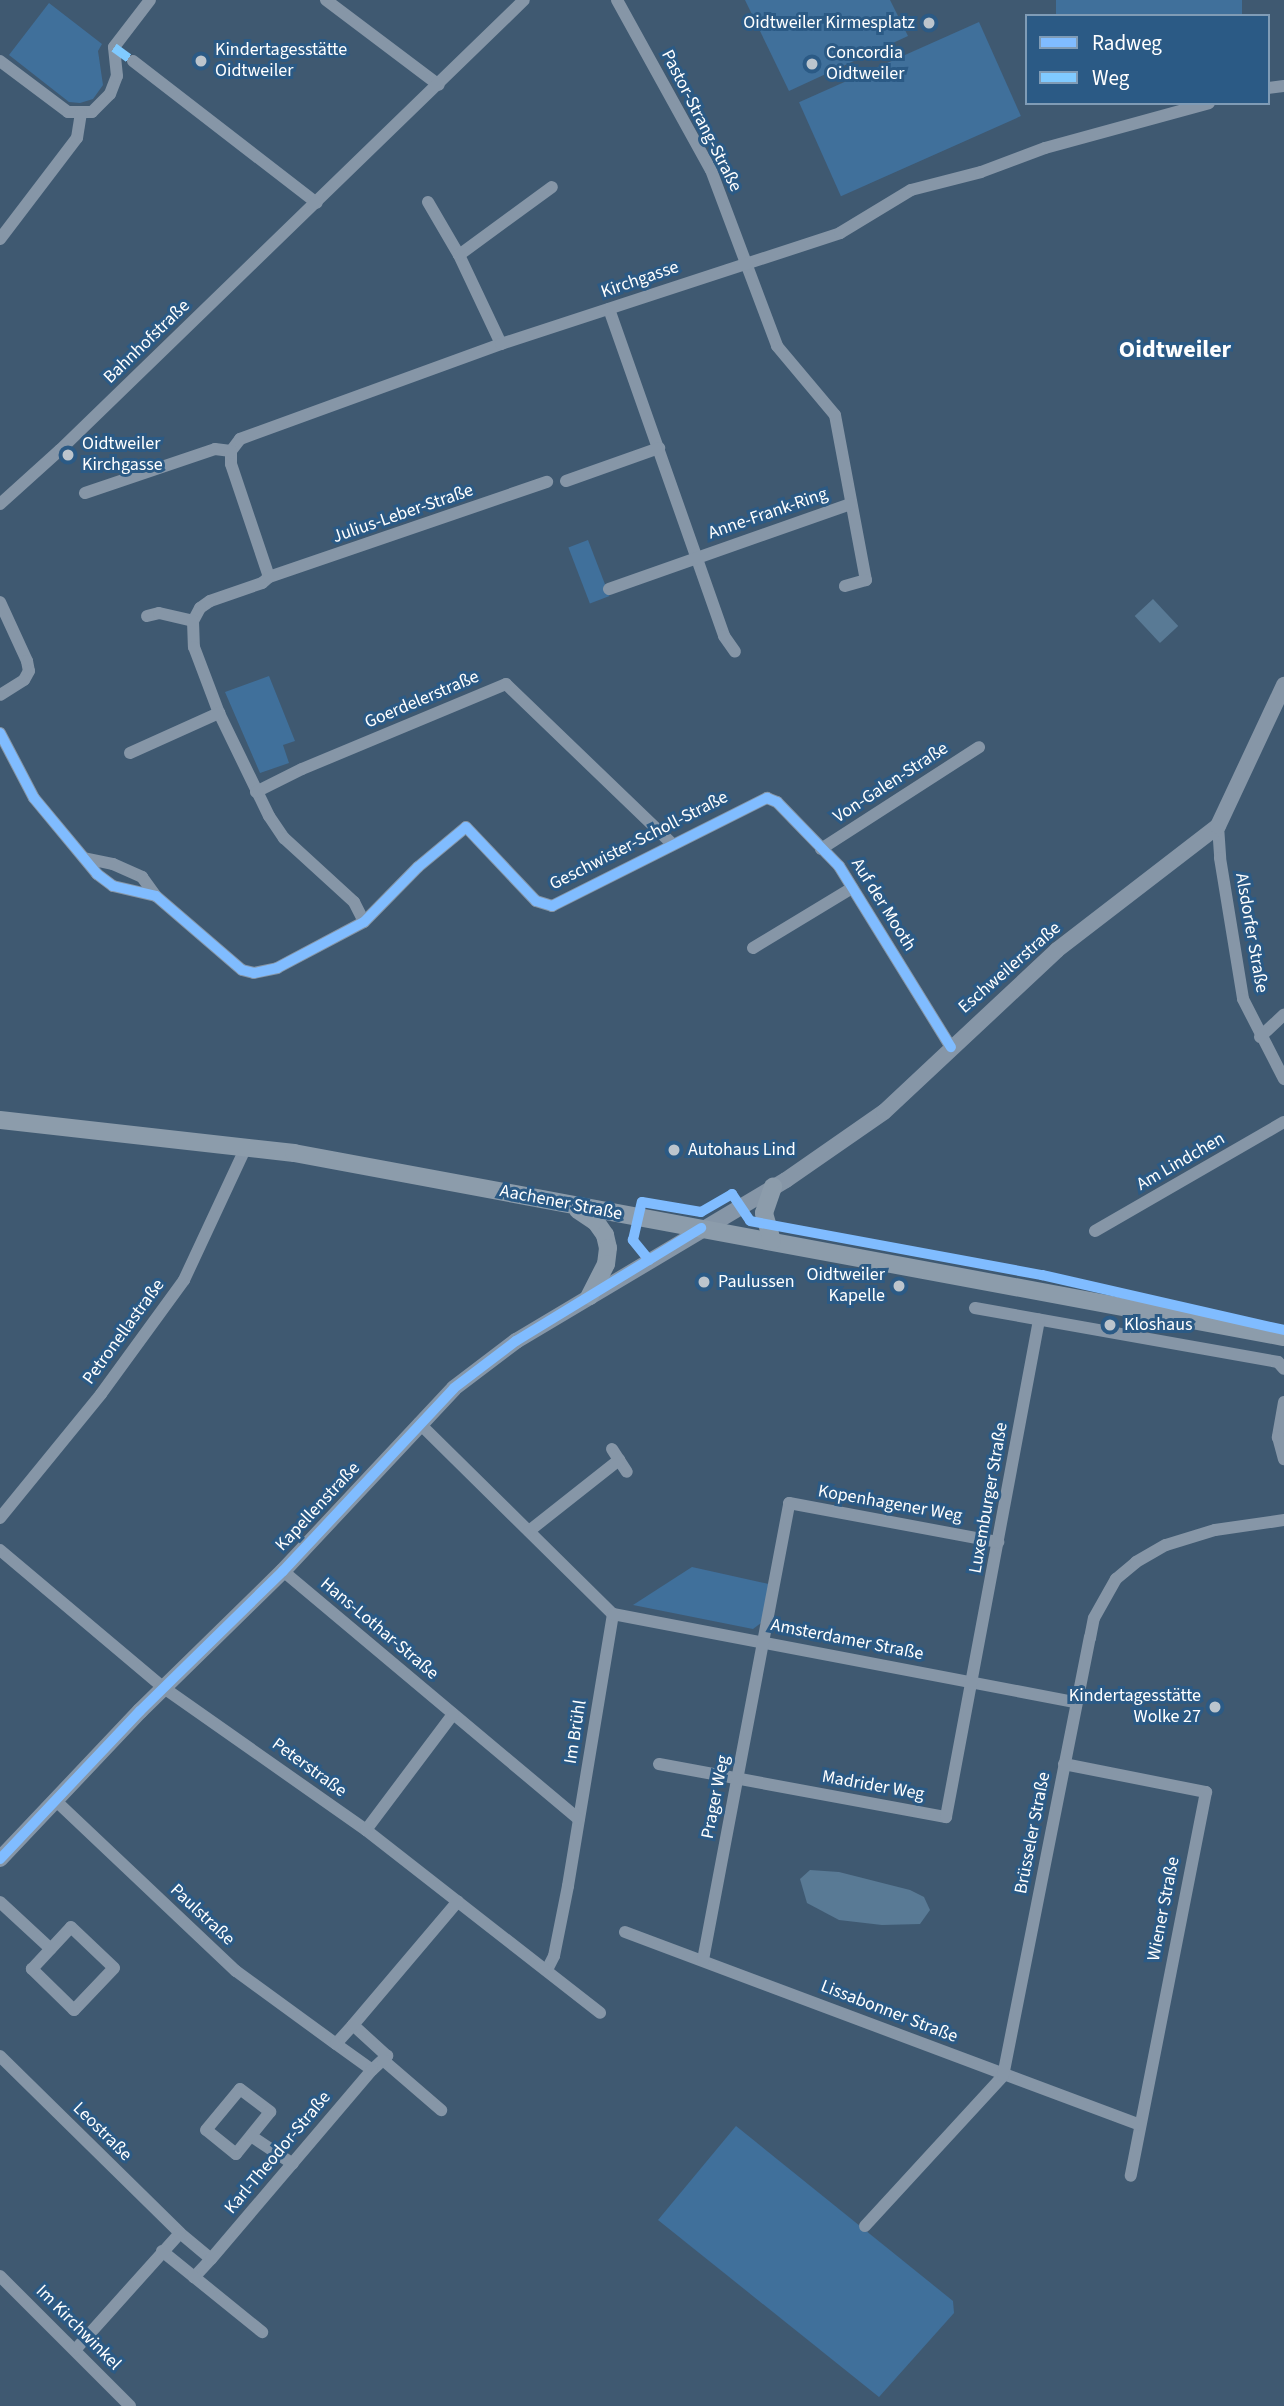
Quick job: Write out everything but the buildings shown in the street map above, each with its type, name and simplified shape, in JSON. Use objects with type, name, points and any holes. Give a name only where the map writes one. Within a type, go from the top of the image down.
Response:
[{"type":"main road","name":"Aachener Straße","points":[[0,1120],[294,1153],[772,1241],[971,1281],[1284,1337]]},
{"type":"main road","points":[[772,1241],[764,1213],[773,1187]]},
{"type":"main road","points":[[565,1204],[596,1222],[605,1235],[606,1264],[590,1296]]},
{"type":"street","points":[[0,61],[68,112],[92,112],[110,94],[117,76],[114,47],[150,0]]},
{"type":"street","points":[[326,0],[439,85]]},
{"type":"street","name":"Bahnhofstraße","points":[[0,503],[60,450],[524,0]]},
{"type":"street","name":"Pastor-Strang-Straße","points":[[617,0],[711,170],[747,261]]},
{"type":"street","points":[[133,61],[317,203]]},
{"type":"street","name":"Kirchgasse","points":[[85,493],[215,449],[230,451],[240,439],[501,344],[747,261],[840,233],[911,190],[981,172],[1045,148],[1202,105]]},
{"type":"street","points":[[0,239],[77,138],[81,114]]},
{"type":"street","points":[[458,255],[552,187]]},
{"type":"street","points":[[428,202],[458,255],[501,344]]},
{"type":"street","name":"Anne-Frank-Ring","points":[[747,261],[777,346],[835,415],[866,579],[845,586]]},
{"type":"street","name":"Anne-Frank-Ring","points":[[609,309],[724,636],[735,652]]},
{"type":"street","points":[[565,481],[659,448]]},
{"type":"street","points":[[230,451],[231,464],[269,577]]},
{"type":"street","name":"Julius-Leber-Straße","points":[[193,621],[200,608],[210,601],[262,583],[269,577],[547,482]]},
{"type":"street","name":"Anne-Frank-Ring","points":[[608,589],[851,504]]},
{"type":"street","points":[[0,602],[29,671],[24,680],[0,695]]},
{"type":"street","points":[[147,616],[159,613],[193,621],[191,635],[194,647],[219,713],[256,792],[284,838],[354,902],[364,922]]},
{"type":"street","name":"Goerdelerstraße","points":[[256,792],[302,769],[506,684],[673,844]]},
{"type":"street","name":"Eschweilerstraße","points":[[701,1228],[773,1187],[884,1112],[951,1046],[1057,950],[1219,826],[1284,685]]},
{"type":"street","points":[[130,753],[219,713]]},
{"type":"street","name":"Geschwister-Scholl-Straße","points":[[0,733],[34,797],[84,858],[113,886],[156,896],[242,970],[254,973],[276,968],[364,922],[418,867],[466,827],[536,901],[552,906],[767,798]]},
{"type":"street","name":"Von-Galen-Straße","points":[[821,849],[979,747]]},
{"type":"street","name":"Auf der Mooth","points":[[767,798],[777,802],[839,866],[951,1046]]},
{"type":"street","name":"Alsdorfer Straße","points":[[1219,826],[1220,858],[1243,999],[1260,1037],[1284,1079]]},
{"type":"street","points":[[84,858],[113,864],[142,877],[156,896]]},
{"type":"street","points":[[753,948],[852,888]]},
{"type":"street","points":[[1260,1037],[1284,1015]]},
{"type":"street","name":"Am Lindchen","points":[[1095,1231],[1284,1122]]},
{"type":"street","name":"Petronellastraße","points":[[0,1518],[101,1394],[184,1280],[246,1147]]},
{"type":"street","name":"Kapellenstraße","points":[[0,1859],[164,1688],[283,1571],[454,1388],[516,1341],[701,1228]]},
{"type":"street","points":[[975,1308],[1278,1362],[1284,1369]]},
{"type":"street","name":"Luxemburger Straße","points":[[974,1682],[1039,1320]]},
{"type":"street","points":[[1284,1402],[1278,1437],[1284,1460]]},
{"type":"street","points":[[419,1423],[613,1614]]},
{"type":"street","points":[[529,1531],[615,1455],[627,1472]]},
{"type":"street","name":"Kopenhagener Weg","points":[[763,1641],[789,1503],[998,1542]]},
{"type":"street","name":"Brüsseler Straße","points":[[1003,2076],[1075,1702],[1094,1618],[1116,1579],[1136,1562],[1166,1545],[1215,1530],[1284,1520]]},
{"type":"street","name":"Peterstraße","points":[[0,1550],[164,1688],[366,1830],[600,2013]]},
{"type":"street","name":"Hans-Lothar-Straße","points":[[283,1571],[579,1819]]},
{"type":"street","name":"Amsterdamer Straße","points":[[613,1614],[1075,1702]]},
{"type":"street","name":"Im Brühl","points":[[547,1970],[554,1956],[613,1614]]},
{"type":"street","name":"Prager Weg","points":[[703,1960],[763,1641]]},
{"type":"street","name":"Madrider Weg","points":[[659,1764],[738,1781],[946,1817],[974,1682]]},
{"type":"street","points":[[366,1830],[453,1714]]},
{"type":"street","name":"Wiener Straße","points":[[1064,1764],[1206,1791],[1131,2176]]},
{"type":"street","name":"Paulstraße","points":[[55,1800],[236,1971],[372,2070]]},
{"type":"street","points":[[336,2044],[458,1901]]},
{"type":"street","points":[[0,1902],[51,1949]]},
{"type":"street","points":[[71,1927],[114,1968],[74,2010],[32,1969],[51,1949],[71,1927]]},
{"type":"street","name":"Lissabonner Straße","points":[[625,1932],[1003,2076],[1140,2124]]},
{"type":"street","points":[[353,2025],[387,2056],[372,2070]]},
{"type":"street","name":"Leostraße","points":[[0,2056],[180,2233],[211,2259]]},
{"type":"street","points":[[383,2060],[441,2110]]},
{"type":"street","name":"Karl-Theodor-Straße","points":[[211,2259],[372,2070]]},
{"type":"street","points":[[864,2226],[1003,2076]]},
{"type":"street","points":[[240,2089],[270,2112],[251,2136],[236,2154],[206,2130],[240,2089]]},
{"type":"street","points":[[251,2136],[293,2164]]},
{"type":"street","points":[[75,2350],[180,2233]]},
{"type":"street","points":[[162,2250],[262,2332]]},
{"type":"street","points":[[194,2277],[211,2259]]},
{"type":"street","name":"Im Kirchwinkel","points":[[0,2276],[75,2350],[122,2403]]},
{"type":"shaded area","name":"Concordia Oidtweiler","points":[[745,0],[890,0],[908,36],[789,91]]},
{"type":"shaded area","points":[[1056,0],[1242,0],[1242,14],[1056,14]]},
{"type":"shaded area","points":[[49,3],[102,44],[98,51],[103,85],[93,99],[80,103],[69,102],[9,55]]},
{"type":"shaded area","points":[[979,22],[1021,116],[841,196],[799,102]]},
{"type":"shaded area","points":[[588,540],[610,596],[590,604],[568,548]]},
{"type":"shaded area","points":[[1153,599],[1178,626],[1160,643],[1135,616]]},
{"type":"shaded area","points":[[269,676],[295,741],[283,745],[289,763],[260,773],[225,692]]},
{"type":"shaded area","points":[[692,1567],[769,1584],[761,1623],[753,1629],[633,1605]]},
{"type":"shaded area","points":[[810,1870],[839,1872],[910,1890],[924,1897],[930,1910],[920,1924],[882,1925],[839,1920],[807,1903],[800,1879]]},
{"type":"shaded area","points":[[736,2126],[953,2301],[954,2313],[879,2397],[658,2220]]},
{"type":"marked path","points":[[114,47],[133,61]]},
{"type":"cycle path","points":[[0,733],[34,798],[97,874],[113,886],[156,896],[242,970],[254,973],[277,968],[364,922],[418,867],[466,827],[536,901],[552,906],[767,798],[777,802],[839,866],[951,1047]]},
{"type":"cycle path","points":[[649,1260],[633,1240],[642,1202],[701,1212],[732,1194],[750,1221],[1042,1275],[1284,1330]]},
{"type":"cycle path","points":[[0,1859],[140,1711],[283,1571],[454,1388],[516,1341],[701,1228]]},
{"type":"place","name":"Oidtweiler Kirmesplatz","points":[[929,23]]},
{"type":"place","name":"Kindertagesstätte Oidtweiler","points":[[201,61]]},
{"type":"place","name":"Concordia Oidtweiler","points":[[812,64]]},
{"type":"place","name":"Oidtweiler Kirchgasse","points":[[68,455]]},
{"type":"place","name":"Autohaus Lind","points":[[674,1150]]},
{"type":"place","name":"Paulussen","points":[[704,1282]]},
{"type":"place","name":"Oidtweiler Kapelle","points":[[899,1286]]},
{"type":"place","name":"Kloshaus","points":[[1110,1325]]},
{"type":"place","name":"Kindertagesstätte Wolke 27","points":[[1215,1707]]},
{"type":"district","name":"Oidtweiler","points":[[1175,350]]}]
